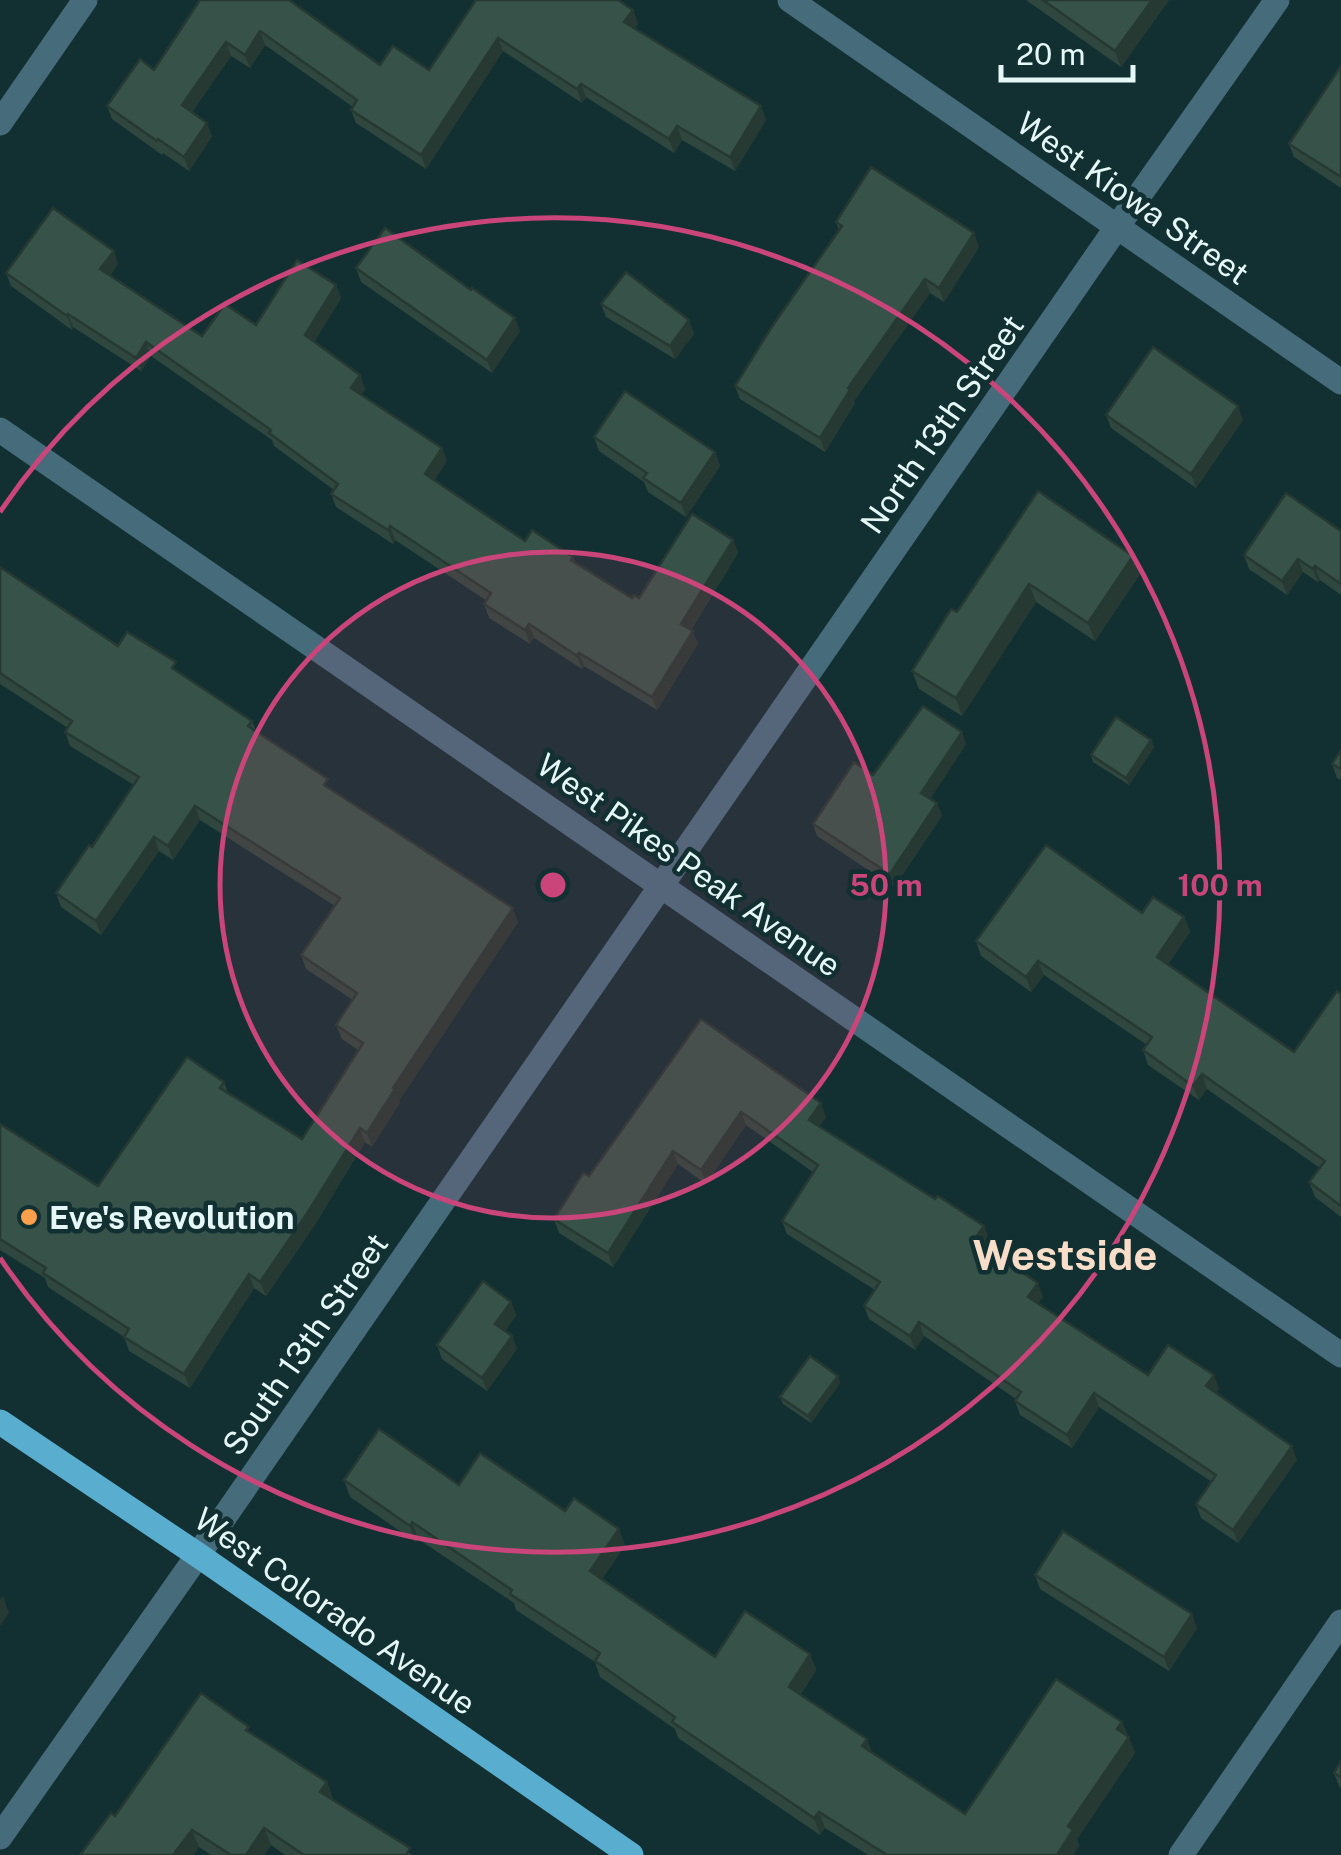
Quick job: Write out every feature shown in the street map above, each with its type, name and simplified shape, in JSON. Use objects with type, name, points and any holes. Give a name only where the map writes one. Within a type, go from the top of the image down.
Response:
[{"type":"main road","name":"West Colorado Avenue","points":[[0,1422],[631,1855]]},
{"type":"street","points":[[0,123],[85,0]]},
{"type":"street","name":"West Kiowa Street","points":[[790,0],[1341,382]]},
{"type":"street","name":"North 13th Street","points":[[663,886],[1277,0]]},
{"type":"street","name":"West Pikes Peak Avenue","points":[[0,430],[1341,1355]]},
{"type":"street","name":"South 13th Street","points":[[0,1838],[663,886]]},
{"type":"street","points":[[1181,1855],[1341,1622]]},
{"type":"building","points":[[200,0],[289,0],[380,65],[393,46],[429,70],[476,0],[618,0],[633,10],[624,22],[761,106],[730,157],[677,126],[669,139],[581,84],[577,89],[498,38],[421,155],[351,110],[357,100],[260,31],[245,55],[226,42],[182,105],[207,123],[184,157],[107,106],[140,59],[154,70]]},
{"type":"building","points":[[1043,0],[1152,0],[1115,51]]},
{"type":"building","points":[[1341,66],[1341,177],[1289,144]]},
{"type":"building","points":[[871,167],[974,233],[939,288],[925,279],[848,388],[820,438],[735,386],[842,226],[836,222]]},
{"type":"building","points":[[53,208],[114,251],[100,269],[202,336],[225,304],[256,325],[297,260],[336,285],[305,335],[360,375],[351,388],[442,448],[425,474],[525,541],[532,530],[632,598],[639,598],[692,514],[733,540],[681,624],[693,631],[652,697],[579,653],[577,656],[529,624],[525,630],[484,604],[491,593],[390,526],[388,530],[331,494],[338,484],[269,433],[271,430],[146,342],[136,358],[6,273]]},
{"type":"building","points":[[385,228],[515,318],[487,360],[356,268]]},
{"type":"building","points":[[626,272],[689,320],[670,346],[601,304]]},
{"type":"building","points":[[1153,347],[1238,406],[1191,474],[1106,415]]},
{"type":"building","points":[[625,391],[715,452],[681,503],[643,478],[647,473],[594,437]]},
{"type":"building","points":[[1038,491],[1133,556],[1088,623],[1029,584],[956,698],[912,671],[951,609],[957,612]]},
{"type":"building","points":[[1286,493],[1341,531],[1341,584],[1298,559],[1282,581],[1244,555]]},
{"type":"building","points":[[0,567],[118,646],[127,632],[176,662],[172,668],[252,721],[248,726],[328,779],[324,785],[513,908],[367,1133],[360,1128],[260,1282],[249,1274],[184,1374],[124,1337],[129,1329],[43,1273],[46,1268],[0,1239],[0,1124],[98,1186],[187,1057],[224,1082],[220,1088],[302,1139],[363,1043],[336,1025],[357,993],[301,955],[340,898],[195,806],[168,846],[154,837],[96,921],[56,893],[139,777],[65,732],[72,721],[0,673]]},
{"type":"building","points":[[923,706],[962,732],[921,793],[937,803],[890,874],[813,824],[854,762],[873,775]]},
{"type":"building","points":[[1116,717],[1151,740],[1126,778],[1091,755]]},
{"type":"building","points":[[1341,750],[1341,769],[1332,764]]},
{"type":"building","points":[[1046,845],[1142,913],[1153,897],[1184,917],[1157,957],[1294,1052],[1337,991],[1341,994],[1341,1206],[1309,1182],[1325,1161],[1202,1074],[1193,1086],[1143,1050],[1152,1037],[1038,961],[1026,977],[976,941]]},
{"type":"building","points":[[701,1019],[821,1103],[809,1120],[984,1226],[974,1240],[1038,1283],[1028,1297],[1148,1375],[1168,1345],[1214,1375],[1206,1386],[1292,1446],[1233,1530],[1196,1504],[1216,1475],[1094,1393],[1067,1435],[1015,1401],[1021,1392],[919,1322],[910,1336],[864,1306],[880,1282],[782,1221],[818,1165],[741,1112],[701,1170],[673,1151],[608,1253],[554,1219],[583,1173],[589,1176]]},
{"type":"building","points":[[483,1281],[511,1302],[495,1324],[512,1336],[482,1378],[437,1345]]},
{"type":"building","points":[[810,1356],[838,1376],[808,1416],[780,1397]]},
{"type":"building","points":[[379,1429],[459,1485],[480,1453],[565,1511],[574,1498],[619,1529],[590,1571],[715,1657],[745,1611],[810,1654],[789,1687],[867,1739],[862,1746],[965,1814],[1056,1679],[1122,1722],[1117,1729],[1129,1737],[1068,1826],[1073,1830],[1057,1855],[887,1855],[819,1812],[814,1818],[672,1722],[675,1717],[595,1661],[600,1653],[510,1594],[512,1590],[412,1522],[410,1526],[344,1480]]},
{"type":"building","points":[[1063,1531],[1192,1614],[1164,1657],[1035,1575]]},
{"type":"building","points":[[201,1693],[249,1727],[246,1730],[327,1782],[320,1792],[410,1848],[406,1855],[304,1855],[264,1828],[246,1855],[231,1855],[192,1830],[173,1855],[80,1855],[111,1813],[115,1816]]},
{"type":"place","name":"Eve's Revolution","points":[[29,1217]]},
{"type":"district","name":"Westside","points":[[1065,1254]]}]
